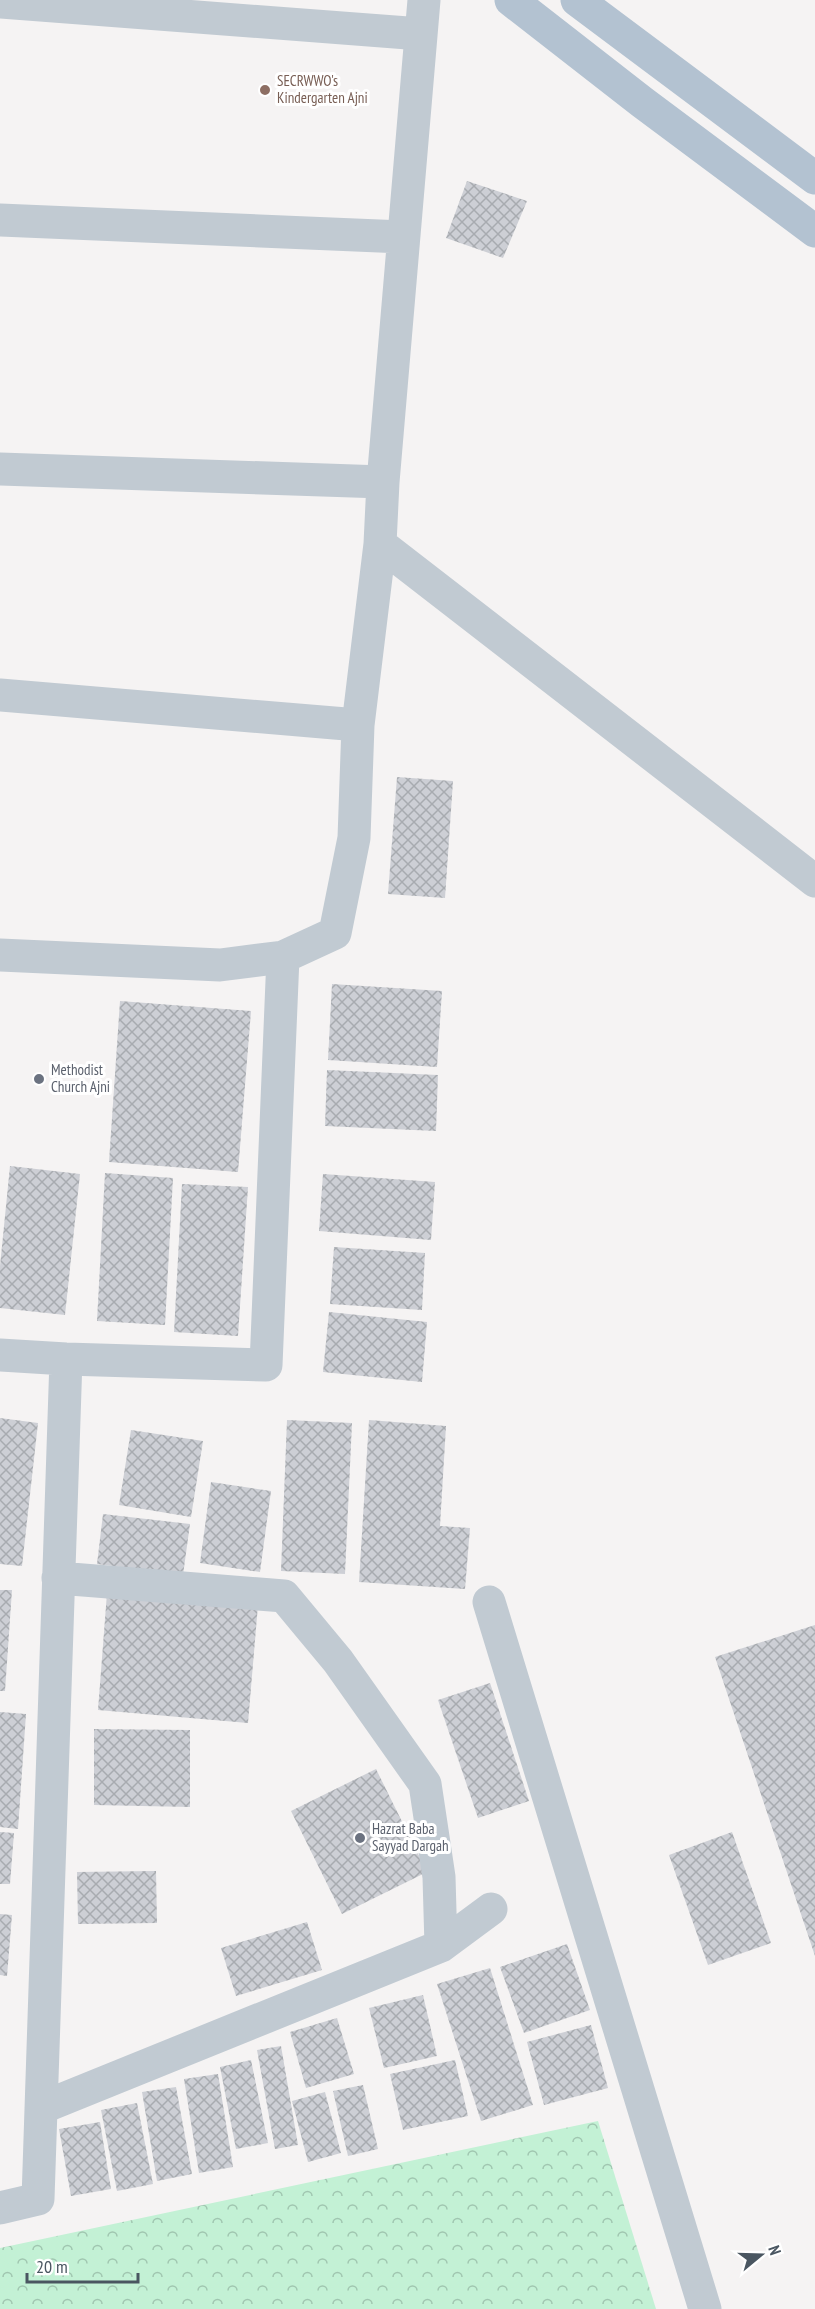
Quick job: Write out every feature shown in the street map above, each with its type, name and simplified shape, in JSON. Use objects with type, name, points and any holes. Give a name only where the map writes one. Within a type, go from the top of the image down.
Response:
[{"type":"main road","points":[[511,0],[642,102],[814,228]]},
{"type":"main road","points":[[577,0],[815,178]]},
{"type":"street","points":[[0,955],[220,965],[283,957],[335,933],[354,838],[358,725],[380,544],[383,482],[424,0]]},
{"type":"street","points":[[0,2],[421,34]]},
{"type":"street","points":[[0,220],[403,237]]},
{"type":"street","points":[[0,469],[383,482]]},
{"type":"street","points":[[380,544],[815,880]]},
{"type":"street","points":[[0,695],[358,725]]},
{"type":"street","points":[[0,1355],[267,1365],[283,957]]},
{"type":"street","points":[[0,2208],[38,2199],[66,1359]]},
{"type":"street","points":[[58,1578],[284,1596],[338,1661],[425,1784],[439,1877],[441,1946]]},
{"type":"street","points":[[489,1602],[705,2309]]},
{"type":"street","points":[[41,2108],[441,1946],[491,1909]]},
{"type":"green space","points":[[598,2121],[656,2309],[0,2309],[0,2248]]},
{"type":"building","points":[[467,181],[527,201],[503,258],[446,238]]},
{"type":"building","points":[[397,777],[453,781],[445,898],[388,894]]},
{"type":"building","points":[[332,984],[442,991],[437,1067],[328,1060]]},
{"type":"building","points":[[120,1001],[251,1011],[238,1172],[109,1162]]},
{"type":"building","points":[[327,1070],[438,1075],[436,1131],[325,1126]]},
{"type":"building","points":[[10,1166],[80,1174],[65,1315],[0,1308],[0,1266]]},
{"type":"building","points":[[105,1173],[173,1178],[165,1325],[97,1321]]},
{"type":"building","points":[[323,1174],[435,1182],[431,1240],[319,1231]]},
{"type":"building","points":[[182,1184],[248,1187],[238,1336],[174,1332]]},
{"type":"building","points":[[334,1247],[425,1253],[422,1310],[330,1304]]},
{"type":"building","points":[[329,1312],[427,1322],[422,1382],[323,1372]]},
{"type":"building","points":[[0,1418],[38,1423],[22,1566],[0,1564]]},
{"type":"building","points":[[287,1420],[352,1423],[345,1574],[281,1571]]},
{"type":"building","points":[[369,1420],[446,1426],[440,1526],[470,1528],[465,1589],[359,1582]]},
{"type":"building","points":[[131,1430],[203,1441],[191,1517],[119,1505]]},
{"type":"building","points":[[211,1482],[271,1491],[260,1572],[200,1563]]},
{"type":"building","points":[[103,1514],[190,1524],[183,1575],[97,1564]]},
{"type":"building","points":[[0,1590],[12,1590],[5,1691],[0,1691]]},
{"type":"building","points":[[107,1593],[258,1605],[248,1723],[98,1710]]},
{"type":"building","points":[[815,1625],[815,1956],[715,1657]]},
{"type":"building","points":[[490,1683],[529,1801],[478,1818],[438,1700]]},
{"type":"building","points":[[0,1712],[26,1714],[18,1829],[0,1827]]},
{"type":"building","points":[[94,1729],[190,1730],[190,1807],[94,1805]]},
{"type":"building","points":[[376,1769],[427,1872],[342,1914],[291,1811]]},
{"type":"building","points":[[0,1832],[14,1833],[10,1884],[0,1884]]},
{"type":"building","points":[[732,1832],[771,1943],[708,1965],[669,1855]]},
{"type":"building","points":[[156,1871],[157,1923],[78,1924],[77,1872]]},
{"type":"building","points":[[0,1914],[12,1915],[7,1976],[0,1975]]},
{"type":"building","points":[[307,1922],[322,1970],[236,1996],[221,1948]]},
{"type":"building","points":[[567,1944],[590,2010],[524,2033],[500,1967]]},
{"type":"building","points":[[490,1968],[533,2105],[481,2121],[437,1984]]},
{"type":"building","points":[[423,1995],[437,2056],[384,2068],[369,2008]]},
{"type":"building","points":[[337,2018],[354,2074],[306,2088],[290,2032]]},
{"type":"building","points":[[591,2025],[608,2088],[544,2105],[527,2042]]},
{"type":"building","points":[[281,2046],[298,2145],[275,2149],[257,2050]]},
{"type":"building","points":[[251,2060],[268,2143],[236,2149],[220,2067]]},
{"type":"building","points":[[455,2060],[468,2116],[403,2130],[390,2074]]},
{"type":"building","points":[[218,2074],[233,2167],[199,2173],[184,2079]]},
{"type":"building","points":[[363,2085],[378,2149],[348,2156],[333,2091]]},
{"type":"building","points":[[176,2087],[192,2174],[157,2181],[142,2092]]},
{"type":"building","points":[[325,2092],[341,2153],[308,2162],[292,2101]]},
{"type":"building","points":[[137,2103],[153,2184],[117,2191],[101,2110]]},
{"type":"building","points":[[100,2122],[111,2189],[71,2196],[59,2129]]},
{"type":"place","name":"SECRWWO's Kindergarten Ajni","points":[[265,90]]},
{"type":"place","name":"Methodist Church Ajni","points":[[39,1079]]},
{"type":"place","name":"Hazrat Baba Sayyad Dargah","points":[[360,1838]]}]
